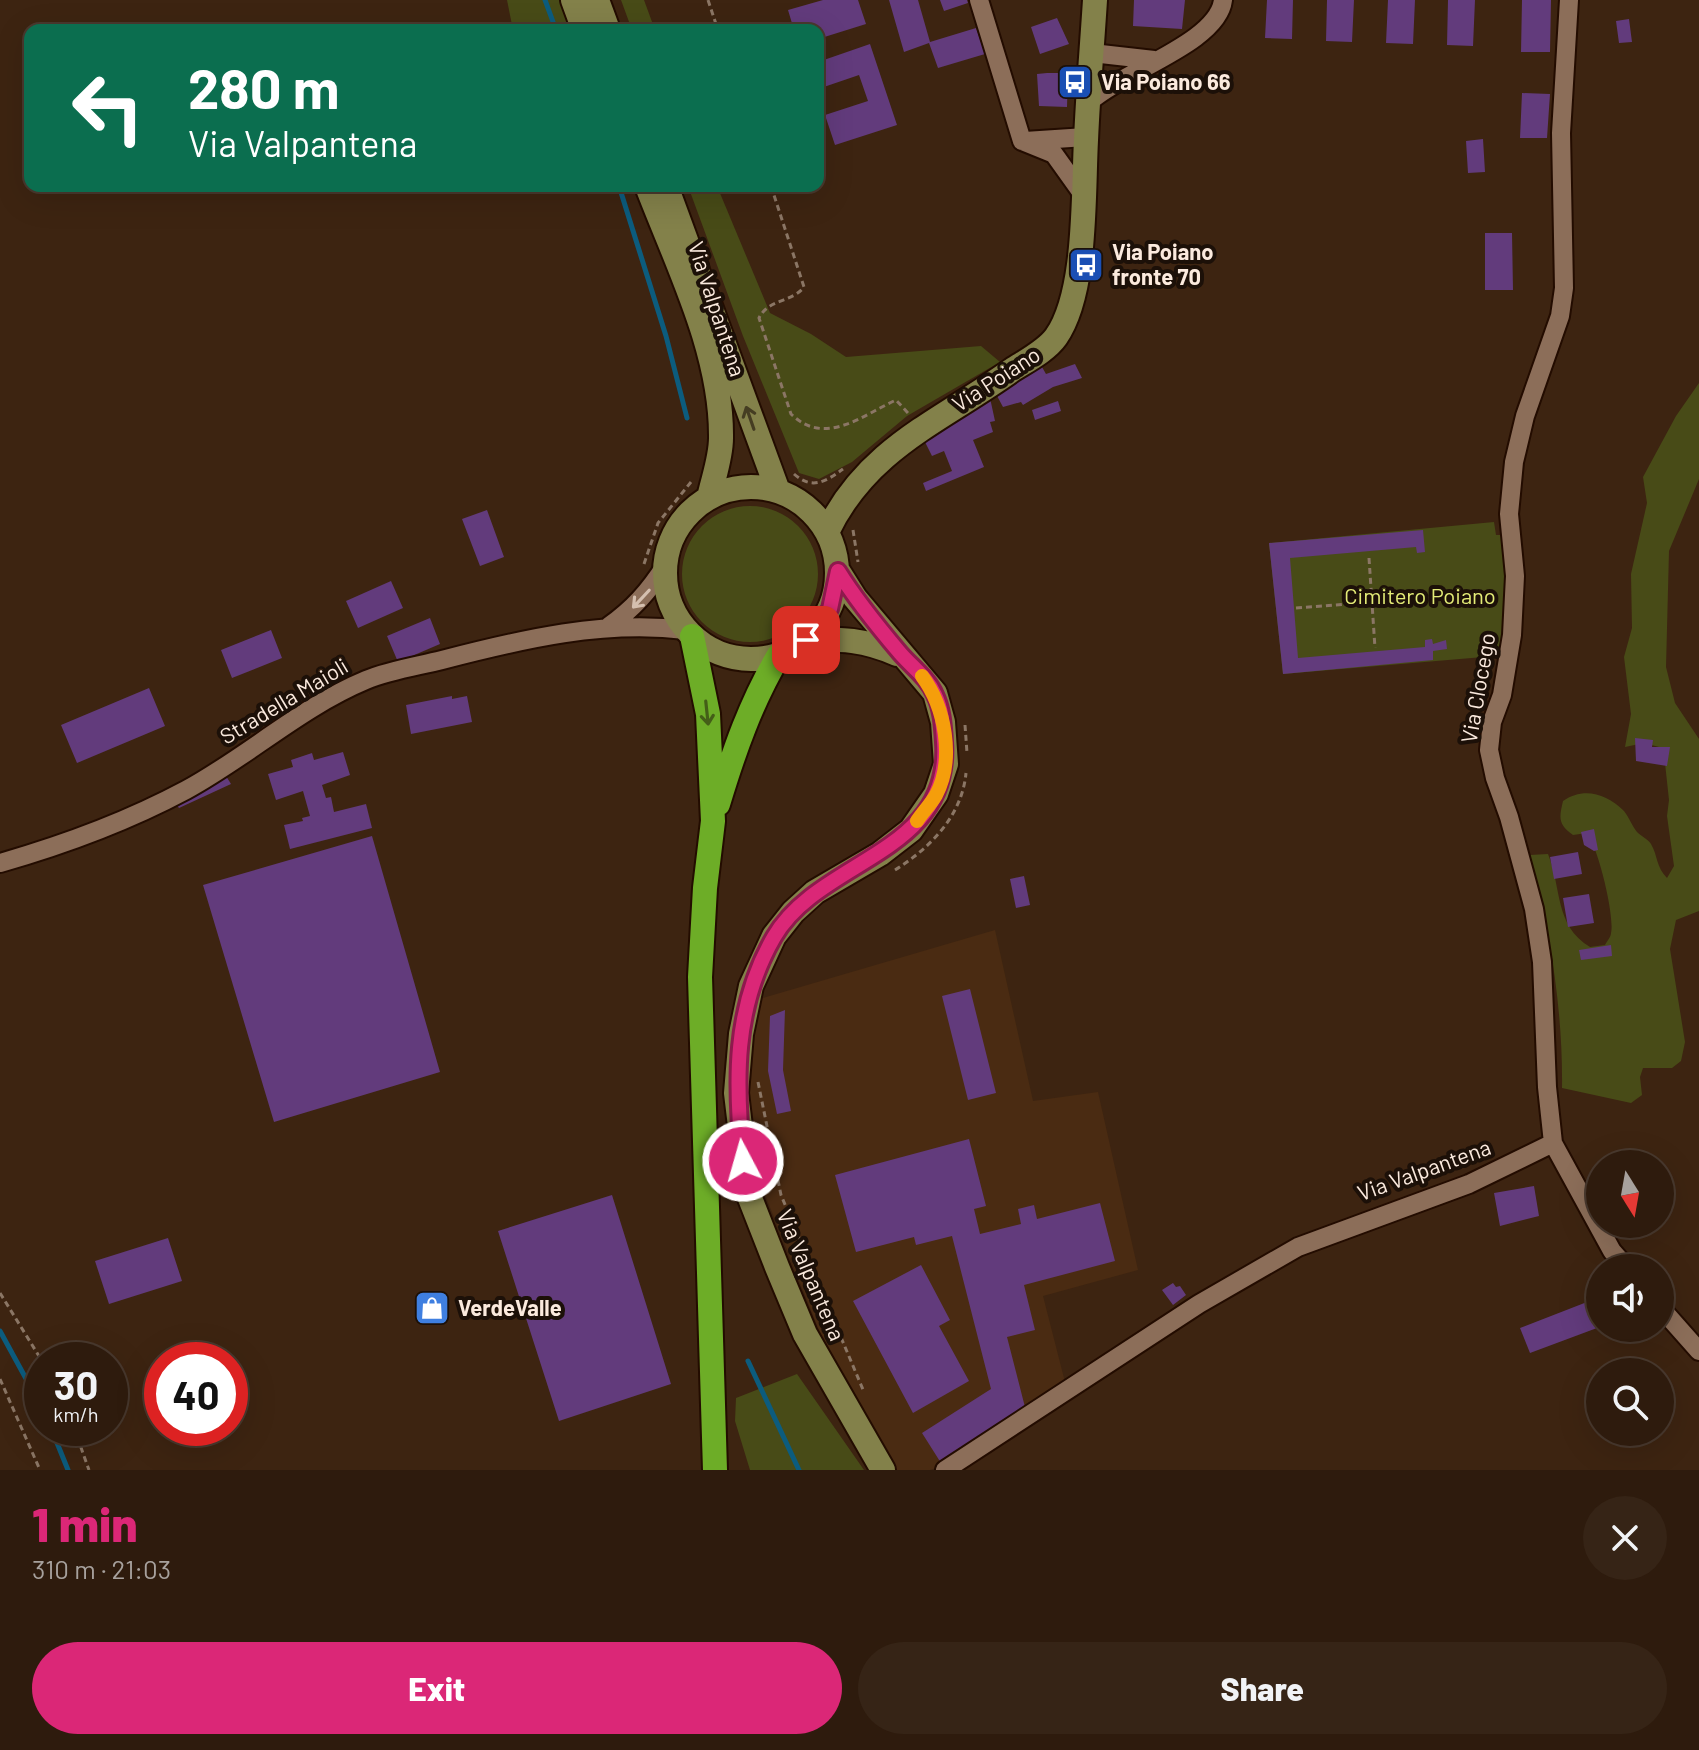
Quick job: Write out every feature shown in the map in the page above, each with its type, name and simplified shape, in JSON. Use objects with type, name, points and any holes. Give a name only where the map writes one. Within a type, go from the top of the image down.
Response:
[{"type":"highway","points":[[689,633],[708,714],[713,821],[705,888],[700,977],[715,1470]]},
{"type":"highway","points":[[713,821],[735,747],[759,688],[779,655]]},
{"type":"street","points":[[573,0],[582,24]]},
{"type":"street","points":[[597,0],[606,24]]},
{"type":"street","points":[[979,0],[1022,141]]},
{"type":"street","name":"Via Poiano","points":[[789,496],[832,495],[852,474],[1054,341],[1070,307],[1081,249],[1095,0]]},
{"type":"street","points":[[1089,102],[1108,86],[1209,30],[1222,10],[1223,0]]},
{"type":"street","name":"Via Clocego","points":[[1569,0],[1561,133],[1564,288],[1560,316],[1525,416],[1514,462],[1509,514],[1515,576],[1512,635],[1502,695],[1492,722],[1489,750],[1534,909],[1542,962],[1547,1087],[1553,1143],[1615,1254]]},
{"type":"street","points":[[1092,53],[1154,60]]},
{"type":"street","points":[[1022,141],[1086,137]]},
{"type":"street","points":[[1022,141],[1054,154],[1084,196]]},
{"type":"street","name":"Via Valpantena","points":[[649,192],[692,303],[717,393],[721,440],[709,498]]},
{"type":"street","name":"Via Valpantena","points":[[668,192],[789,496],[815,515],[827,532],[849,572],[855,598],[935,693],[943,722],[946,764],[936,794],[911,830],[880,854],[815,892],[774,936],[751,986],[741,1034],[736,1093],[748,1193],[805,1334],[883,1470]]},
{"type":"street","name":"Via Poiano","points":[[827,532],[852,474]]},
{"type":"street","points":[[609,626],[629,612],[650,590],[665,566],[675,534],[695,508],[709,498],[731,490],[754,487],[789,496]]},
{"type":"street","points":[[665,566],[669,600],[689,633]]},
{"type":"street","name":"Via Valpantena","points":[[689,633],[714,651],[734,658],[758,659],[779,655],[806,640],[830,609],[849,572]]},
{"type":"street","name":"Stradella Maioli","points":[[0,863],[100,828],[188,789],[248,749],[368,680],[533,638],[609,626],[647,625],[689,633]]},
{"type":"street","name":"Via Valpantena","points":[[806,640],[841,638],[870,642],[903,656]]},
{"type":"street","name":"Via Valpantena","points":[[945,1470],[1199,1304],[1298,1247],[1469,1184],[1553,1143]]},
{"type":"street","points":[[1674,1323],[1699,1351]]},
{"type":"path","points":[[708,0],[716,24]]},
{"type":"path","points":[[773,192],[804,287],[798,294],[766,307],[759,318],[791,414],[803,425],[814,429],[833,429],[896,400],[921,427]]},
{"type":"path","points":[[787,464],[796,477],[808,484],[820,484],[852,474]]},
{"type":"path","points":[[640,573],[658,523],[695,476]]},
{"type":"path","points":[[849,572],[853,527]]},
{"type":"path","points":[[1369,558],[1375,648]]},
{"type":"path","points":[[1296,608],[1502,593]]},
{"type":"path","points":[[892,872],[931,843],[959,801],[966,779],[968,741],[963,713]]},
{"type":"path","points":[[758,1078],[781,1195],[865,1395]]},
{"type":"path","points":[[0,1293],[30,1342]]},
{"type":"path","points":[[0,1379],[40,1470]]},
{"type":"path","points":[[80,1446],[89,1470]]},
{"type":"shaded area","points":[[995,930],[1033,1101],[1098,1092],[1138,1270],[1043,1296],[1065,1382],[939,1467],[930,1470],[893,1470],[840,1383],[762,1187],[738,1078],[732,1007]]},
{"type":"green space","points":[[507,0],[564,0],[572,24],[512,24]]},
{"type":"green space","points":[[621,0],[644,0],[653,24],[630,24]]},
{"type":"green space","points":[[690,192],[720,192],[770,313],[846,357],[981,346],[1000,362],[907,416],[852,462],[819,479],[799,473],[743,336]]},
{"type":"green space","points":[[1699,383],[1699,479],[1669,551],[1666,667],[1675,703],[1699,739],[1699,911],[1676,920],[1670,949],[1685,1042],[1681,1061],[1672,1068],[1643,1068],[1640,1077],[1642,1095],[1631,1103],[1562,1088],[1554,970],[1530,855],[1548,854],[1565,917],[1578,938],[1590,947],[1605,945],[1610,936],[1612,924],[1608,898],[1596,852],[1587,833],[1573,835],[1562,824],[1563,801],[1586,793],[1610,800],[1624,811],[1637,832],[1650,842],[1667,878],[1674,866],[1667,816],[1669,800],[1664,754],[1659,747],[1644,743],[1625,747],[1631,714],[1624,657],[1632,628],[1631,574],[1647,503],[1643,477],[1676,416]]},
{"type":"green space","points":[[750,506],[776,511],[798,526],[813,548],[818,574],[813,600],[798,622],[776,637],[750,642],[724,637],[702,622],[687,600],[682,574],[687,548],[702,526],[724,511]]},
{"type":"green space","name":"Cimitero Poiano","points":[[1494,522],[1496,535],[1503,535],[1507,655],[1283,674],[1269,543]]},
{"type":"green space","points":[[797,1374],[864,1470],[750,1470],[735,1421],[736,1398]]},
{"type":"building","points":[[823,0],[858,0],[866,24],[824,37],[824,24],[792,24],[788,10]]},
{"type":"building","points":[[889,0],[918,0],[930,42],[976,28],[985,54],[938,68],[929,43],[904,52]]},
{"type":"building","points":[[940,0],[967,0],[968,3],[944,11]]},
{"type":"building","points":[[1134,0],[1185,0],[1182,29],[1133,26]]},
{"type":"building","points":[[1267,0],[1293,0],[1292,39],[1265,38]]},
{"type":"building","points":[[1327,0],[1354,0],[1352,42],[1326,41]]},
{"type":"building","points":[[1388,0],[1415,0],[1413,44],[1386,43]]},
{"type":"building","points":[[1448,0],[1475,0],[1473,46],[1447,45]]},
{"type":"building","points":[[1522,0],[1551,0],[1550,52],[1521,52]]},
{"type":"building","points":[[1057,18],[1069,44],[1040,54],[1031,27]]},
{"type":"building","points":[[1629,19],[1632,42],[1619,43],[1616,21]]},
{"type":"building","points":[[870,44],[897,125],[835,145],[825,115],[868,101],[859,75],[824,87],[824,60]]},
{"type":"building","points":[[1068,73],[1067,107],[1039,106],[1037,74]]},
{"type":"building","points":[[1522,93],[1550,94],[1547,138],[1520,138]]},
{"type":"building","points":[[1483,139],[1485,172],[1468,173],[1466,141]]},
{"type":"building","points":[[1485,233],[1512,233],[1513,290],[1485,290]]},
{"type":"building","points":[[1075,364],[1082,378],[1053,387],[1023,405],[1021,402],[1003,407],[996,394],[1042,367],[1046,374]]},
{"type":"building","points":[[990,398],[995,421],[990,422],[993,432],[973,440],[984,467],[926,491],[923,483],[952,471],[944,451],[932,456],[924,440]]},
{"type":"building","points":[[1058,401],[1061,411],[1035,420],[1032,410]]},
{"type":"building","points":[[487,510],[504,557],[480,566],[462,519]]},
{"type":"building","points":[[1423,530],[1425,552],[1417,553],[1416,547],[1290,558],[1298,658],[1425,647],[1425,640],[1432,639],[1433,644],[1446,640],[1447,649],[1433,651],[1433,660],[1283,674],[1269,543]]},
{"type":"building","points":[[391,581],[403,608],[358,628],[346,601]]},
{"type":"building","points":[[430,618],[440,644],[398,662],[387,636]]},
{"type":"building","points":[[271,630],[282,658],[232,678],[221,650]]},
{"type":"building","points":[[149,688],[165,726],[77,763],[61,725]]},
{"type":"building","points":[[452,696],[452,699],[467,696],[472,722],[411,734],[406,705]]},
{"type":"building","points":[[1635,738],[1653,740],[1652,747],[1670,747],[1667,766],[1636,761]]},
{"type":"building","points":[[343,752],[350,775],[322,785],[326,798],[331,797],[334,812],[366,804],[372,828],[290,849],[284,825],[303,821],[302,818],[310,816],[303,791],[276,800],[268,774],[293,767],[291,760],[312,753],[314,760]]},
{"type":"building","points":[[226,776],[231,784],[179,808],[176,804]]},
{"type":"building","points":[[1594,829],[1598,850],[1594,851],[1584,845],[1581,832]]},
{"type":"building","points":[[372,836],[440,1072],[274,1122],[203,885]]},
{"type":"building","points":[[1578,852],[1582,874],[1554,879],[1550,857]]},
{"type":"building","points":[[1024,876],[1030,905],[1016,908],[1010,879]]},
{"type":"building","points":[[1589,894],[1594,923],[1568,927],[1563,898]]},
{"type":"building","points":[[1611,945],[1612,956],[1581,960],[1579,950]]},
{"type":"building","points":[[970,989],[996,1093],[968,1100],[942,996]]},
{"type":"building","points":[[785,1010],[783,1070],[791,1111],[777,1114],[768,1071],[770,1016]]},
{"type":"building","points":[[969,1139],[986,1206],[974,1209],[980,1234],[1021,1224],[1018,1209],[1034,1205],[1037,1219],[1100,1203],[1115,1261],[1024,1285],[1035,1330],[1007,1337],[1026,1411],[941,1463],[922,1433],[991,1389],[952,1236],[916,1245],[914,1237],[856,1252],[835,1175]]},
{"type":"building","points":[[1534,1186],[1539,1216],[1500,1226],[1494,1193]]},
{"type":"building","points":[[612,1195],[671,1384],[559,1421],[498,1231]]},
{"type":"building","points":[[168,1238],[182,1281],[109,1304],[95,1261]]},
{"type":"building","points":[[921,1265],[950,1320],[939,1326],[969,1381],[913,1413],[853,1301]]},
{"type":"building","points":[[1173,1283],[1176,1287],[1180,1286],[1186,1295],[1173,1305],[1162,1290]]},
{"type":"building","points":[[1586,1302],[1586,1332],[1530,1353],[1520,1328]]},
{"type":"waterway","points":[[545,0],[554,24]]},
{"type":"waterway","points":[[621,192],[666,336],[687,418]]},
{"type":"waterway","points":[[0,1331],[24,1375]]},
{"type":"waterway","points":[[748,1361],[799,1470]]},
{"type":"waterway","points":[[58,1446],[68,1470]]},
{"type":"slow traffic","points":[[917,821],[936,794],[946,764],[943,722],[935,693],[922,676]]},
{"type":"place","name":"Via Poiano 66","points":[[1075,82]]},
{"type":"place","name":"Via Poiano fronte 70","points":[[1086,265]]},
{"type":"place","name":"VerdeValle","points":[[432,1308]]},
{"type":"route","points":[[743,1161],[736,1093],[741,1034],[751,986],[774,936],[793,912],[815,892],[880,854],[911,830],[936,794],[946,764],[943,722],[935,693],[855,598],[838,571],[830,609],[820,626],[806,640]]}]
